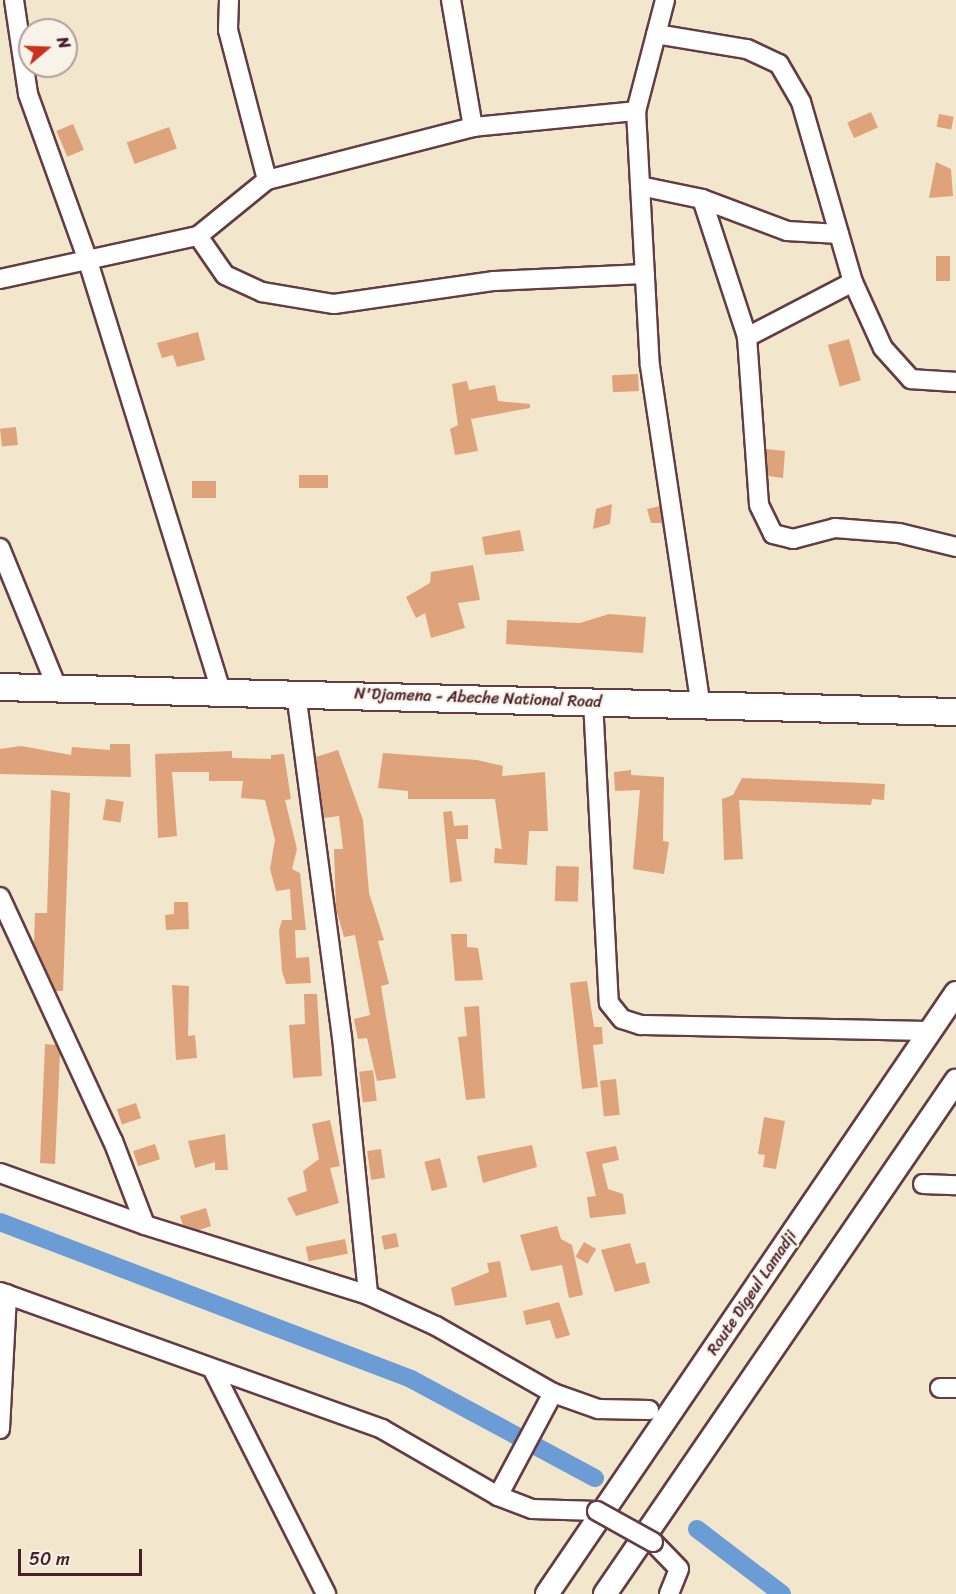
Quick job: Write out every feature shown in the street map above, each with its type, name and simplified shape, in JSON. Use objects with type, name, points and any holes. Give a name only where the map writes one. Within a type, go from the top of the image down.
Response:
[{"type":"highway","name":"N'Djamena - Abeche National Road","points":[[0,687],[956,712]]},
{"type":"main road","name":"Route Digeul Lamadji","points":[[547,1594],[956,993]]},
{"type":"main road","points":[[605,1594],[956,1080]]},
{"type":"street","points":[[14,0],[28,94],[87,258],[220,692]]},
{"type":"street","points":[[229,0],[228,30],[267,180]]},
{"type":"street","points":[[451,0],[473,127]]},
{"type":"street","points":[[665,0],[636,111],[650,366],[701,706]]},
{"type":"street","points":[[656,33],[747,49],[779,64],[801,102],[853,282],[883,348],[911,379],[956,382]]},
{"type":"street","points":[[0,279],[87,258],[198,236],[267,180],[473,127],[636,111]]},
{"type":"street","points":[[640,186],[702,199],[787,231],[839,234]]},
{"type":"street","points":[[702,199],[747,337],[759,505],[773,534],[793,539],[835,528],[899,533],[956,547]]},
{"type":"street","points":[[198,236],[225,275],[262,292],[334,304],[494,281],[645,274]]},
{"type":"street","points":[[747,337],[853,282]]},
{"type":"street","points":[[0,548],[58,690]]},
{"type":"street","points":[[296,693],[342,1037],[368,1295]]},
{"type":"street","points":[[593,701],[609,1003],[622,1019],[641,1025],[930,1030]]},
{"type":"street","points":[[0,897],[113,1140],[145,1225]]},
{"type":"street","points":[[0,1173],[145,1225],[368,1295],[436,1326],[553,1393],[598,1408],[649,1410]]},
{"type":"street","points":[[923,1184],[956,1185]]},
{"type":"street","points":[[0,1428],[3,1293],[214,1372],[382,1429],[498,1496],[532,1509],[597,1511],[653,1542],[679,1569],[669,1594]]},
{"type":"street","points":[[214,1372],[326,1594]]},
{"type":"street","points":[[498,1496],[553,1393]]},
{"type":"building","points":[[871,112],[878,128],[854,138],[847,123]]},
{"type":"building","points":[[939,114],[954,117],[951,130],[937,127]]},
{"type":"building","points":[[73,124],[84,150],[67,157],[56,131]]},
{"type":"building","points":[[169,127],[177,149],[135,164],[127,142]]},
{"type":"building","points":[[936,162],[951,169],[953,196],[929,198]]},
{"type":"building","points":[[936,256],[950,256],[950,281],[936,281]]},
{"type":"building","points":[[198,332],[205,360],[177,367],[173,355],[162,358],[157,343]]},
{"type":"building","points":[[849,339],[861,380],[840,386],[828,345]]},
{"type":"building","points":[[638,374],[639,391],[613,392],[612,375]]},
{"type":"building","points":[[467,381],[469,390],[495,385],[498,401],[530,404],[530,408],[471,419],[478,451],[455,455],[450,429],[458,425],[452,384]]},
{"type":"building","points":[[16,427],[18,445],[2,447],[0,429]]},
{"type":"building","points":[[766,449],[785,451],[783,478],[768,476]]},
{"type":"building","points":[[299,475],[328,475],[328,488],[299,488]]},
{"type":"building","points":[[192,481],[216,481],[216,498],[192,498]]},
{"type":"building","points":[[612,504],[610,524],[593,529],[596,509]]},
{"type":"building","points":[[660,506],[662,523],[651,523],[647,509]]},
{"type":"building","points":[[520,530],[524,551],[485,555],[482,537]]},
{"type":"building","points":[[473,565],[480,600],[458,603],[465,628],[431,638],[425,613],[416,618],[406,597],[430,583],[431,572]]},
{"type":"building","points":[[609,614],[646,617],[643,653],[506,644],[507,620],[580,623]]},
{"type":"building","points":[[110,744],[130,744],[131,777],[0,774],[0,749],[21,746],[71,755],[72,747],[110,750]]},
{"type":"building","points":[[338,750],[363,820],[369,893],[384,940],[378,941],[389,984],[381,986],[396,1078],[377,1081],[367,1038],[358,1039],[354,1019],[370,1015],[355,935],[344,937],[336,909],[334,849],[343,849],[339,816],[324,818],[316,757]]},
{"type":"building","points":[[232,751],[232,758],[271,759],[271,755],[284,754],[291,799],[285,800],[297,849],[292,869],[300,873],[306,930],[295,930],[296,958],[309,957],[311,983],[286,984],[282,971],[279,930],[282,920],[292,920],[290,889],[276,891],[270,869],[275,840],[265,800],[241,798],[243,781],[209,781],[209,772],[172,772],[177,836],[158,838],[155,754]]},
{"type":"building","points":[[383,753],[477,760],[503,766],[502,776],[545,772],[548,831],[529,831],[527,865],[494,863],[495,848],[502,849],[495,799],[408,799],[408,791],[378,788]]},
{"type":"building","points":[[631,770],[631,775],[664,777],[663,841],[669,842],[664,874],[633,869],[640,790],[615,791],[614,772]]},
{"type":"building","points":[[742,778],[885,784],[884,800],[872,799],[871,805],[739,800],[743,859],[724,860],[722,799],[733,795]]},
{"type":"building","points":[[51,790],[70,793],[63,991],[56,991],[34,943],[35,913],[47,913]]},
{"type":"building","points":[[106,799],[124,802],[120,823],[103,820]]},
{"type":"building","points":[[452,811],[454,826],[468,825],[468,839],[456,839],[462,881],[450,883],[443,812]]},
{"type":"building","points":[[556,866],[579,867],[578,902],[555,901]]},
{"type":"building","points":[[174,902],[188,902],[189,929],[166,930],[165,915],[174,914]]},
{"type":"building","points":[[451,934],[467,934],[467,947],[478,948],[483,980],[455,981]]},
{"type":"building","points":[[587,981],[594,1027],[602,1027],[603,1044],[593,1045],[598,1087],[582,1089],[570,983]]},
{"type":"building","points":[[172,985],[189,986],[188,1036],[195,1035],[197,1058],[176,1060]]},
{"type":"building","points":[[304,994],[317,994],[322,1076],[293,1078],[289,1025],[305,1024]]},
{"type":"building","points":[[479,1006],[485,1098],[466,1100],[458,1037],[467,1036],[464,1007]]},
{"type":"building","points":[[45,1044],[56,1045],[60,1054],[55,1164],[40,1163]]},
{"type":"building","points":[[373,1070],[377,1101],[363,1102],[359,1072]]},
{"type":"building","points":[[616,1079],[620,1115],[604,1116],[600,1081]]},
{"type":"building","points":[[136,1103],[141,1118],[122,1124],[117,1109]]},
{"type":"building","points":[[764,1117],[785,1121],[776,1169],[763,1167],[765,1155],[758,1154]]},
{"type":"building","points":[[330,1120],[340,1166],[330,1168],[339,1203],[296,1216],[287,1198],[307,1191],[303,1171],[319,1159],[312,1124]]},
{"type":"building","points":[[225,1134],[228,1170],[215,1170],[215,1162],[195,1168],[188,1141]]},
{"type":"building","points":[[155,1144],[160,1159],[138,1166],[133,1151]]},
{"type":"building","points":[[532,1145],[537,1167],[483,1183],[477,1156]]},
{"type":"building","points":[[616,1146],[619,1160],[602,1164],[608,1189],[623,1194],[626,1214],[590,1218],[587,1197],[596,1196],[586,1152]]},
{"type":"building","points":[[381,1149],[385,1178],[371,1180],[367,1151]]},
{"type":"building","points":[[440,1158],[447,1187],[432,1191],[424,1162]]},
{"type":"building","points":[[206,1208],[211,1226],[199,1230],[183,1225],[180,1216]]},
{"type":"building","points":[[557,1226],[561,1239],[572,1245],[583,1295],[569,1298],[562,1265],[531,1271],[520,1235]]},
{"type":"building","points":[[396,1233],[399,1247],[384,1250],[381,1236]]},
{"type":"building","points":[[345,1239],[348,1254],[309,1261],[306,1247]]},
{"type":"building","points":[[584,1242],[596,1249],[588,1264],[576,1257]]},
{"type":"building","points":[[630,1243],[636,1264],[645,1262],[650,1283],[615,1292],[601,1250]]},
{"type":"building","points":[[500,1261],[507,1297],[455,1306],[451,1288],[489,1272],[487,1263]]},
{"type":"building","points":[[559,1302],[570,1335],[556,1339],[550,1320],[526,1325],[523,1311]]},
{"type":"waterway","points":[[0,1222],[411,1379],[595,1478]]},
{"type":"waterway","points":[[697,1529],[782,1594]]}]
